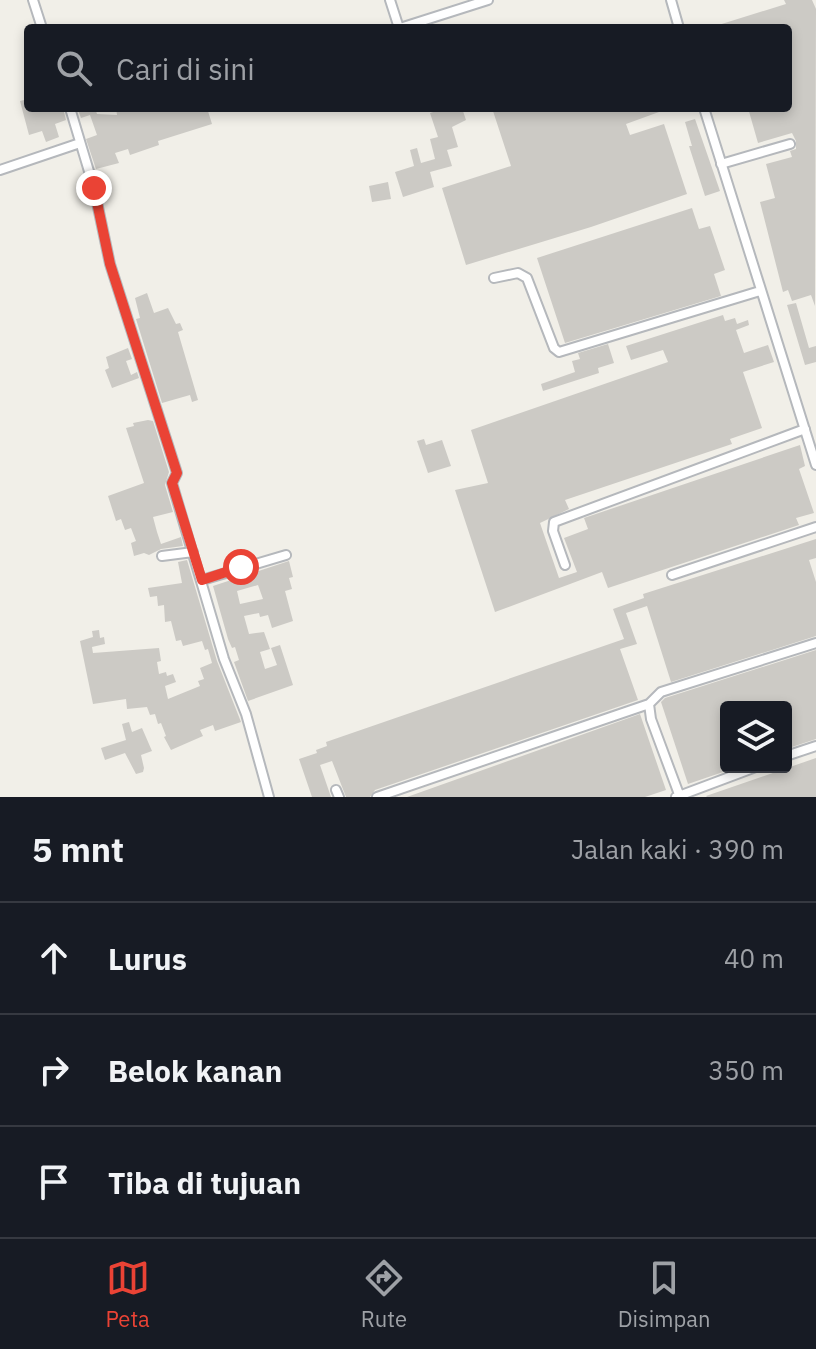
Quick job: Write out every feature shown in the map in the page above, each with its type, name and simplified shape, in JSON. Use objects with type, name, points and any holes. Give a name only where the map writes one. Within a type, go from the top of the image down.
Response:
[{"type":"street","points":[[33,0],[41,24]]},
{"type":"street","points":[[390,0],[399,24]]},
{"type":"street","points":[[413,24],[488,0]]},
{"type":"street","points":[[671,0],[678,24]]},
{"type":"street","points":[[71,112],[94,188],[110,264],[177,473],[172,483],[224,659],[246,714],[269,797]]},
{"type":"street","points":[[705,112],[816,465]]},
{"type":"street","points":[[0,170],[80,143]]},
{"type":"street","points":[[721,164],[790,144]]},
{"type":"street","points":[[494,278],[518,273],[527,278],[554,348],[559,352],[760,291]]},
{"type":"street","points":[[565,565],[553,531],[554,522],[805,429]]},
{"type":"street","points":[[672,575],[816,527]]},
{"type":"street","points":[[162,556],[193,552]]},
{"type":"street","points":[[202,580],[286,555]]},
{"type":"street","points":[[377,797],[649,704],[661,692],[816,643]]},
{"type":"street","points":[[649,704],[651,719],[678,797],[740,773]]},
{"type":"street","points":[[792,754],[816,746]]},
{"type":"building","points":[[784,0],[812,0],[816,9],[815,306],[811,295],[792,301],[788,290],[783,292],[760,202],[775,198],[766,164],[792,157],[790,151],[796,149],[796,141],[792,133],[758,143],[749,112],[792,112],[792,24],[722,24],[786,4]]},
{"type":"building","points":[[24,100],[24,112],[64,112],[66,120],[55,124],[59,137],[46,142],[42,131],[29,135],[20,101]]},
{"type":"building","points":[[79,112],[117,115],[117,112],[208,112],[212,124],[158,141],[159,145],[130,155],[128,149],[115,153],[119,163],[96,169],[86,139],[97,135],[90,115],[81,118]]},
{"type":"building","points":[[463,112],[466,120],[452,127],[458,147],[447,150],[452,166],[430,172],[434,187],[403,197],[395,172],[414,166],[410,150],[417,148],[421,163],[435,159],[430,139],[438,137],[430,113]]},
{"type":"building","points":[[493,112],[659,112],[626,124],[630,135],[664,124],[687,194],[466,265],[442,188],[511,166]]},
{"type":"building","points":[[695,119],[720,191],[705,196],[689,146],[692,146],[685,122]]},
{"type":"building","points":[[388,182],[391,199],[372,202],[369,186]]},
{"type":"building","points":[[692,208],[699,229],[710,226],[725,270],[714,274],[721,296],[565,343],[537,258]]},
{"type":"building","points":[[147,293],[154,313],[168,308],[176,324],[180,323],[183,330],[178,332],[198,400],[192,402],[190,395],[162,403],[136,319],[140,318],[135,298]]},
{"type":"building","points":[[796,303],[809,348],[816,346],[816,362],[805,365],[787,305]]},
{"type":"building","points":[[723,315],[725,321],[735,318],[737,324],[748,320],[749,325],[736,330],[744,353],[768,345],[774,362],[743,372],[762,428],[730,439],[732,444],[565,500],[569,509],[540,523],[559,578],[577,572],[564,538],[588,529],[584,518],[800,445],[805,466],[799,469],[814,513],[796,518],[799,525],[608,588],[602,572],[495,612],[455,490],[488,483],[471,430],[668,362],[663,350],[631,360],[626,346]]},
{"type":"building","points":[[608,344],[614,363],[598,368],[599,373],[543,391],[541,384],[575,372],[572,361],[580,359],[578,353]]},
{"type":"building","points":[[128,348],[132,359],[126,361],[131,375],[137,372],[139,378],[112,388],[105,370],[109,368],[106,357]]},
{"type":"building","points":[[153,421],[169,472],[165,485],[173,512],[153,517],[157,532],[161,544],[181,537],[183,546],[134,556],[131,543],[136,541],[131,528],[125,530],[121,519],[116,521],[108,496],[144,483],[126,428]]},
{"type":"building","points":[[424,439],[426,445],[442,440],[451,466],[428,473],[417,441]]},
{"type":"building","points":[[816,539],[816,558],[809,560],[816,582],[816,636],[671,682],[647,606],[626,613],[637,644],[620,649],[638,700],[375,790],[370,797],[346,797],[332,761],[320,765],[331,797],[312,797],[299,759],[317,753],[316,750],[327,746],[326,742],[624,639],[613,609],[644,598],[643,594]]},
{"type":"building","points":[[187,560],[217,661],[241,722],[215,731],[213,725],[200,730],[203,736],[171,750],[161,723],[158,724],[155,714],[150,715],[147,707],[127,709],[126,699],[93,704],[80,641],[93,637],[92,631],[99,630],[105,644],[92,647],[93,653],[159,648],[159,674],[173,674],[176,682],[165,686],[168,699],[200,686],[198,681],[204,679],[200,668],[212,663],[208,649],[205,650],[202,641],[183,646],[181,640],[176,641],[171,621],[165,622],[164,605],[158,606],[157,596],[150,597],[148,588],[182,583],[178,562]]},
{"type":"building","points":[[289,561],[292,589],[285,591],[293,621],[272,628],[268,615],[244,616],[249,634],[264,632],[270,649],[260,652],[265,669],[277,665],[271,648],[280,645],[293,685],[248,701],[234,662],[239,660],[235,647],[232,648],[228,639],[213,586]],"holes":[[[258,585],[263,599],[240,604],[237,591]]]},
{"type":"building","points":[[816,650],[816,739],[792,747],[792,701],[720,701],[720,773],[688,784],[661,702],[665,698]]},
{"type":"building","points":[[640,714],[666,790],[645,797],[407,797]]},
{"type":"building","points":[[129,722],[132,732],[142,728],[152,751],[141,755],[143,772],[136,774],[125,753],[105,760],[101,748],[126,740],[122,724]]},
{"type":"building","points":[[816,758],[816,797],[706,796],[773,773],[792,773],[792,766]]},
{"type":"route","points":[[94,188],[110,264],[177,473],[172,483],[202,580],[241,567]]}]
